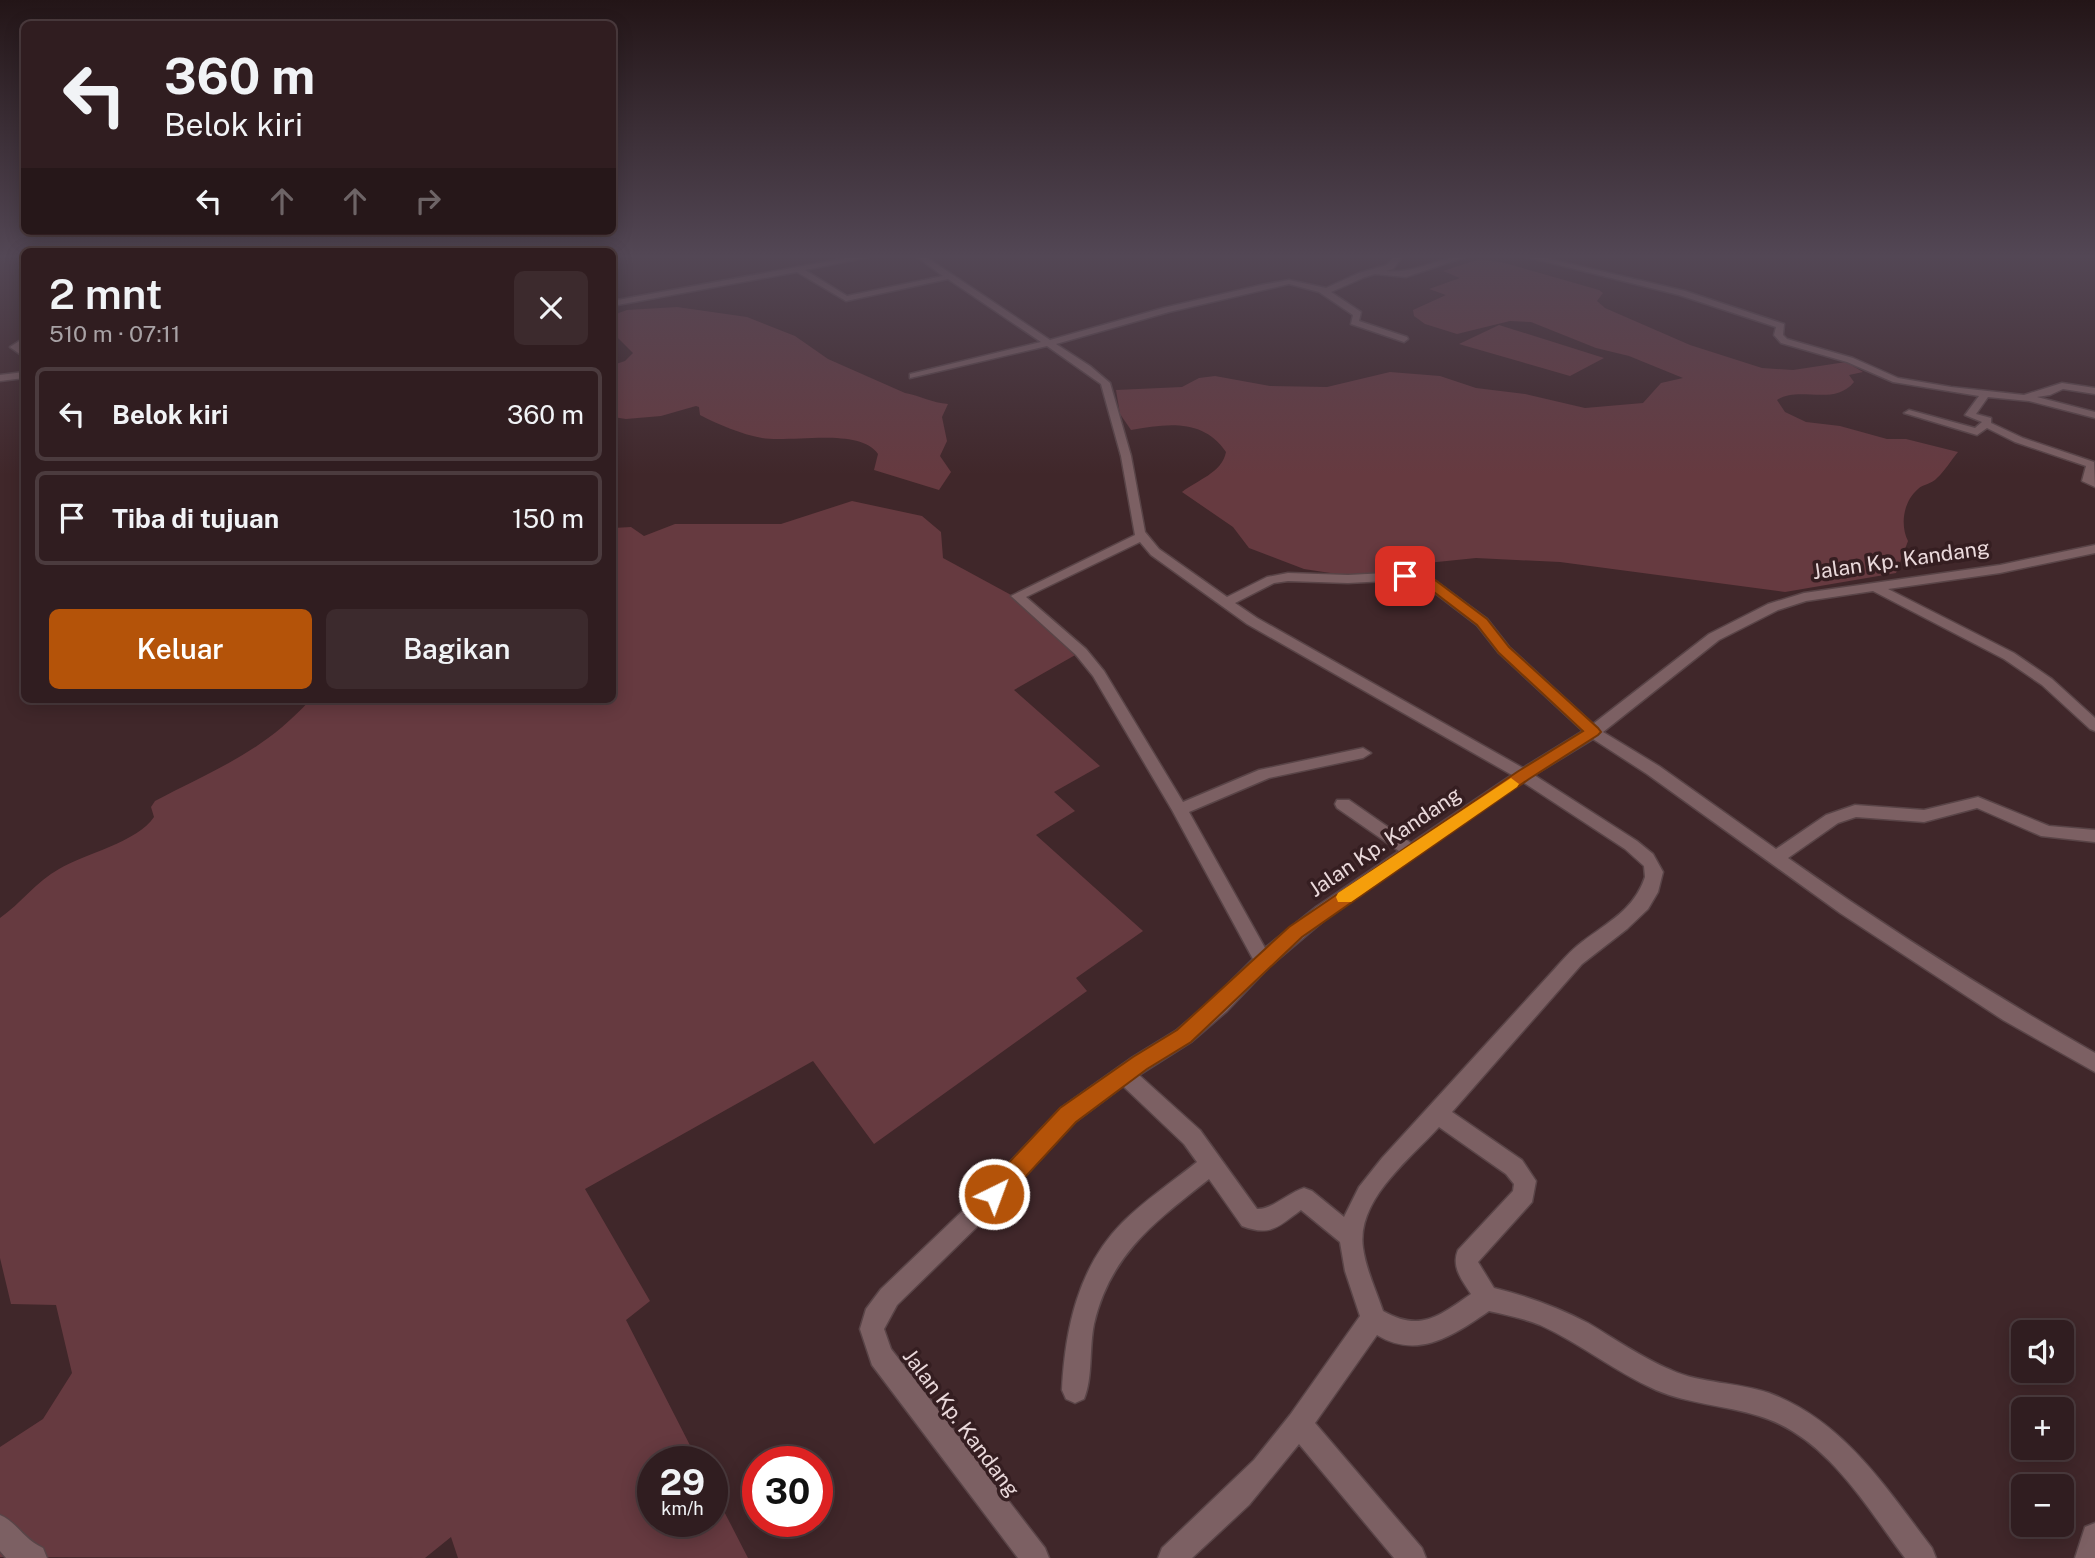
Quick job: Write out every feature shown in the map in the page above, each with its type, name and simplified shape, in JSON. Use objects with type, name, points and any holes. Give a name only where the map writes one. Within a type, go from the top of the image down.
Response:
[{"type":"street","points":[[1030,330],[1097,375],[1108,389],[1126,456],[1141,537],[1155,552],[1262,627],[1523,775],[1630,845],[1647,858],[1654,870],[1653,880],[1642,904],[1628,920],[1576,958],[1363,1200],[1353,1222],[1351,1237],[1356,1267],[1373,1319],[1398,1332],[1412,1333],[1441,1325],[1486,1298]]},
{"type":"street","points":[[913,376],[1097,330]]},
{"type":"street","points":[[1377,330],[1404,339]]},
{"type":"street","points":[[1780,330],[1778,335],[1784,341],[1850,360],[1896,380],[1984,394],[2016,396],[2048,393],[2062,386],[2095,391]]},
{"type":"street","points":[[0,377],[21,376]]},
{"type":"street","points":[[1984,394],[1970,414],[1987,420],[1986,425]]},
{"type":"street","points":[[2016,396],[2095,415]]},
{"type":"street","points":[[1909,413],[1977,432],[1986,425]]},
{"type":"street","points":[[1986,425],[2019,440],[2090,464],[2092,466],[2088,481],[2095,484]]},
{"type":"street","points":[[1141,537],[1017,596],[1081,652],[1099,674],[1180,810],[1263,961]]},
{"type":"street","name":"Jalan Kp. Kandang","points":[[1035,1558],[881,1356],[872,1329],[875,1318],[889,1297],[982,1207],[1050,1132],[1094,1094],[1184,1036],[1220,1005],[1263,961],[1322,912],[1523,775],[1593,732],[1731,627],[1789,601],[2000,569],[2095,549]]},
{"type":"street","points":[[1225,603],[1271,580],[1288,577],[1348,579],[1405,576],[1426,580],[1482,622],[1504,650],[1593,732],[1644,764],[1870,923],[2022,1021],[2095,1063]]},
{"type":"street","points":[[1875,587],[2009,656],[2048,682],[2095,726]]},
{"type":"street","points":[[1180,810],[1265,774],[1363,753]]},
{"type":"street","points":[[1777,857],[1832,819],[1855,811],[1924,816],[1978,802],[2047,832],[2095,836]]},
{"type":"street","points":[[1343,804],[1412,852]]},
{"type":"street","points":[[1124,1074],[1179,1123],[1204,1150],[1250,1218],[1272,1220],[1297,1200],[1304,1198],[1351,1237]]},
{"type":"street","points":[[1437,1114],[1514,1167],[1525,1181],[1524,1195],[1466,1258],[1465,1263],[1486,1298],[1526,1308],[1544,1316],[1676,1385],[1704,1394],[1719,1394],[1770,1406],[1804,1423],[1843,1455],[1922,1558]]},
{"type":"street","points":[[1075,1390],[1076,1356],[1086,1308],[1107,1259],[1128,1232],[1211,1164]]},
{"type":"street","points":[[1172,1558],[1239,1496],[1299,1424],[1373,1319]]},
{"type":"street","points":[[1299,1424],[1412,1558]]},
{"type":"street","points":[[0,1529],[18,1551],[33,1558]]},
{"type":"street","points":[[2089,1558],[2095,1537]]},
{"type":"shaded area","points":[[616,330],[779,330],[795,336],[828,359],[905,393],[948,404],[942,417],[947,441],[940,456],[951,472],[939,490],[874,470],[878,454],[869,446],[856,441],[841,438],[762,438],[738,432],[707,419],[700,415],[699,407],[696,406],[661,416],[616,417],[616,364],[625,361],[633,353],[616,336]]},
{"type":"shaded area","points":[[1443,330],[1475,330],[1457,334]]},
{"type":"shaded area","points":[[1489,330],[1514,330],[1604,358],[1570,376],[1459,344]]},
{"type":"shaded area","points":[[1550,330],[1655,330],[1690,345],[1762,368],[1793,370],[1846,362],[1863,372],[1849,375],[1854,382],[1846,389],[1827,395],[1786,396],[1777,400],[1785,412],[1806,422],[1840,426],[1887,439],[1906,439],[1958,452],[1933,482],[1918,489],[1909,500],[1904,514],[1908,541],[1896,573],[1785,592],[1560,562],[1476,558],[1388,567],[1370,575],[1350,576],[1304,569],[1249,548],[1233,527],[1182,492],[1220,465],[1226,452],[1217,441],[1206,433],[1183,426],[1131,430],[1120,414],[1116,390],[1182,387],[1199,378],[1215,376],[1270,386],[1327,387],[1390,372],[1440,376],[1476,388],[1525,394],[1585,408],[1643,403],[1661,383],[1683,378],[1629,356],[1596,348]]},
{"type":"shaded area","points":[[852,501],[922,516],[941,532],[943,558],[1024,602],[1077,654],[1014,690],[1100,766],[1054,792],[1075,811],[1036,835],[1143,931],[1076,978],[1087,991],[874,1144],[813,1061],[585,1189],[650,1301],[626,1320],[690,1446],[637,1446],[637,1537],[728,1537],[728,1519],[748,1558],[458,1558],[451,1537],[425,1558],[0,1557],[0,1447],[43,1419],[72,1373],[56,1305],[11,1304],[0,1258],[0,918],[51,874],[136,834],[154,817],[151,807],[155,801],[256,747],[307,703],[616,703],[616,528],[631,527],[644,536],[675,524],[781,524]]},
{"type":"slow traffic","points":[[1345,897],[1511,784]]},
{"type":"route","points":[[994,1194],[1068,1115],[1094,1094],[1204,1021],[1249,973],[1295,932],[1523,775],[1593,732],[1504,650],[1482,622],[1435,585],[1426,580],[1405,576]]}]
